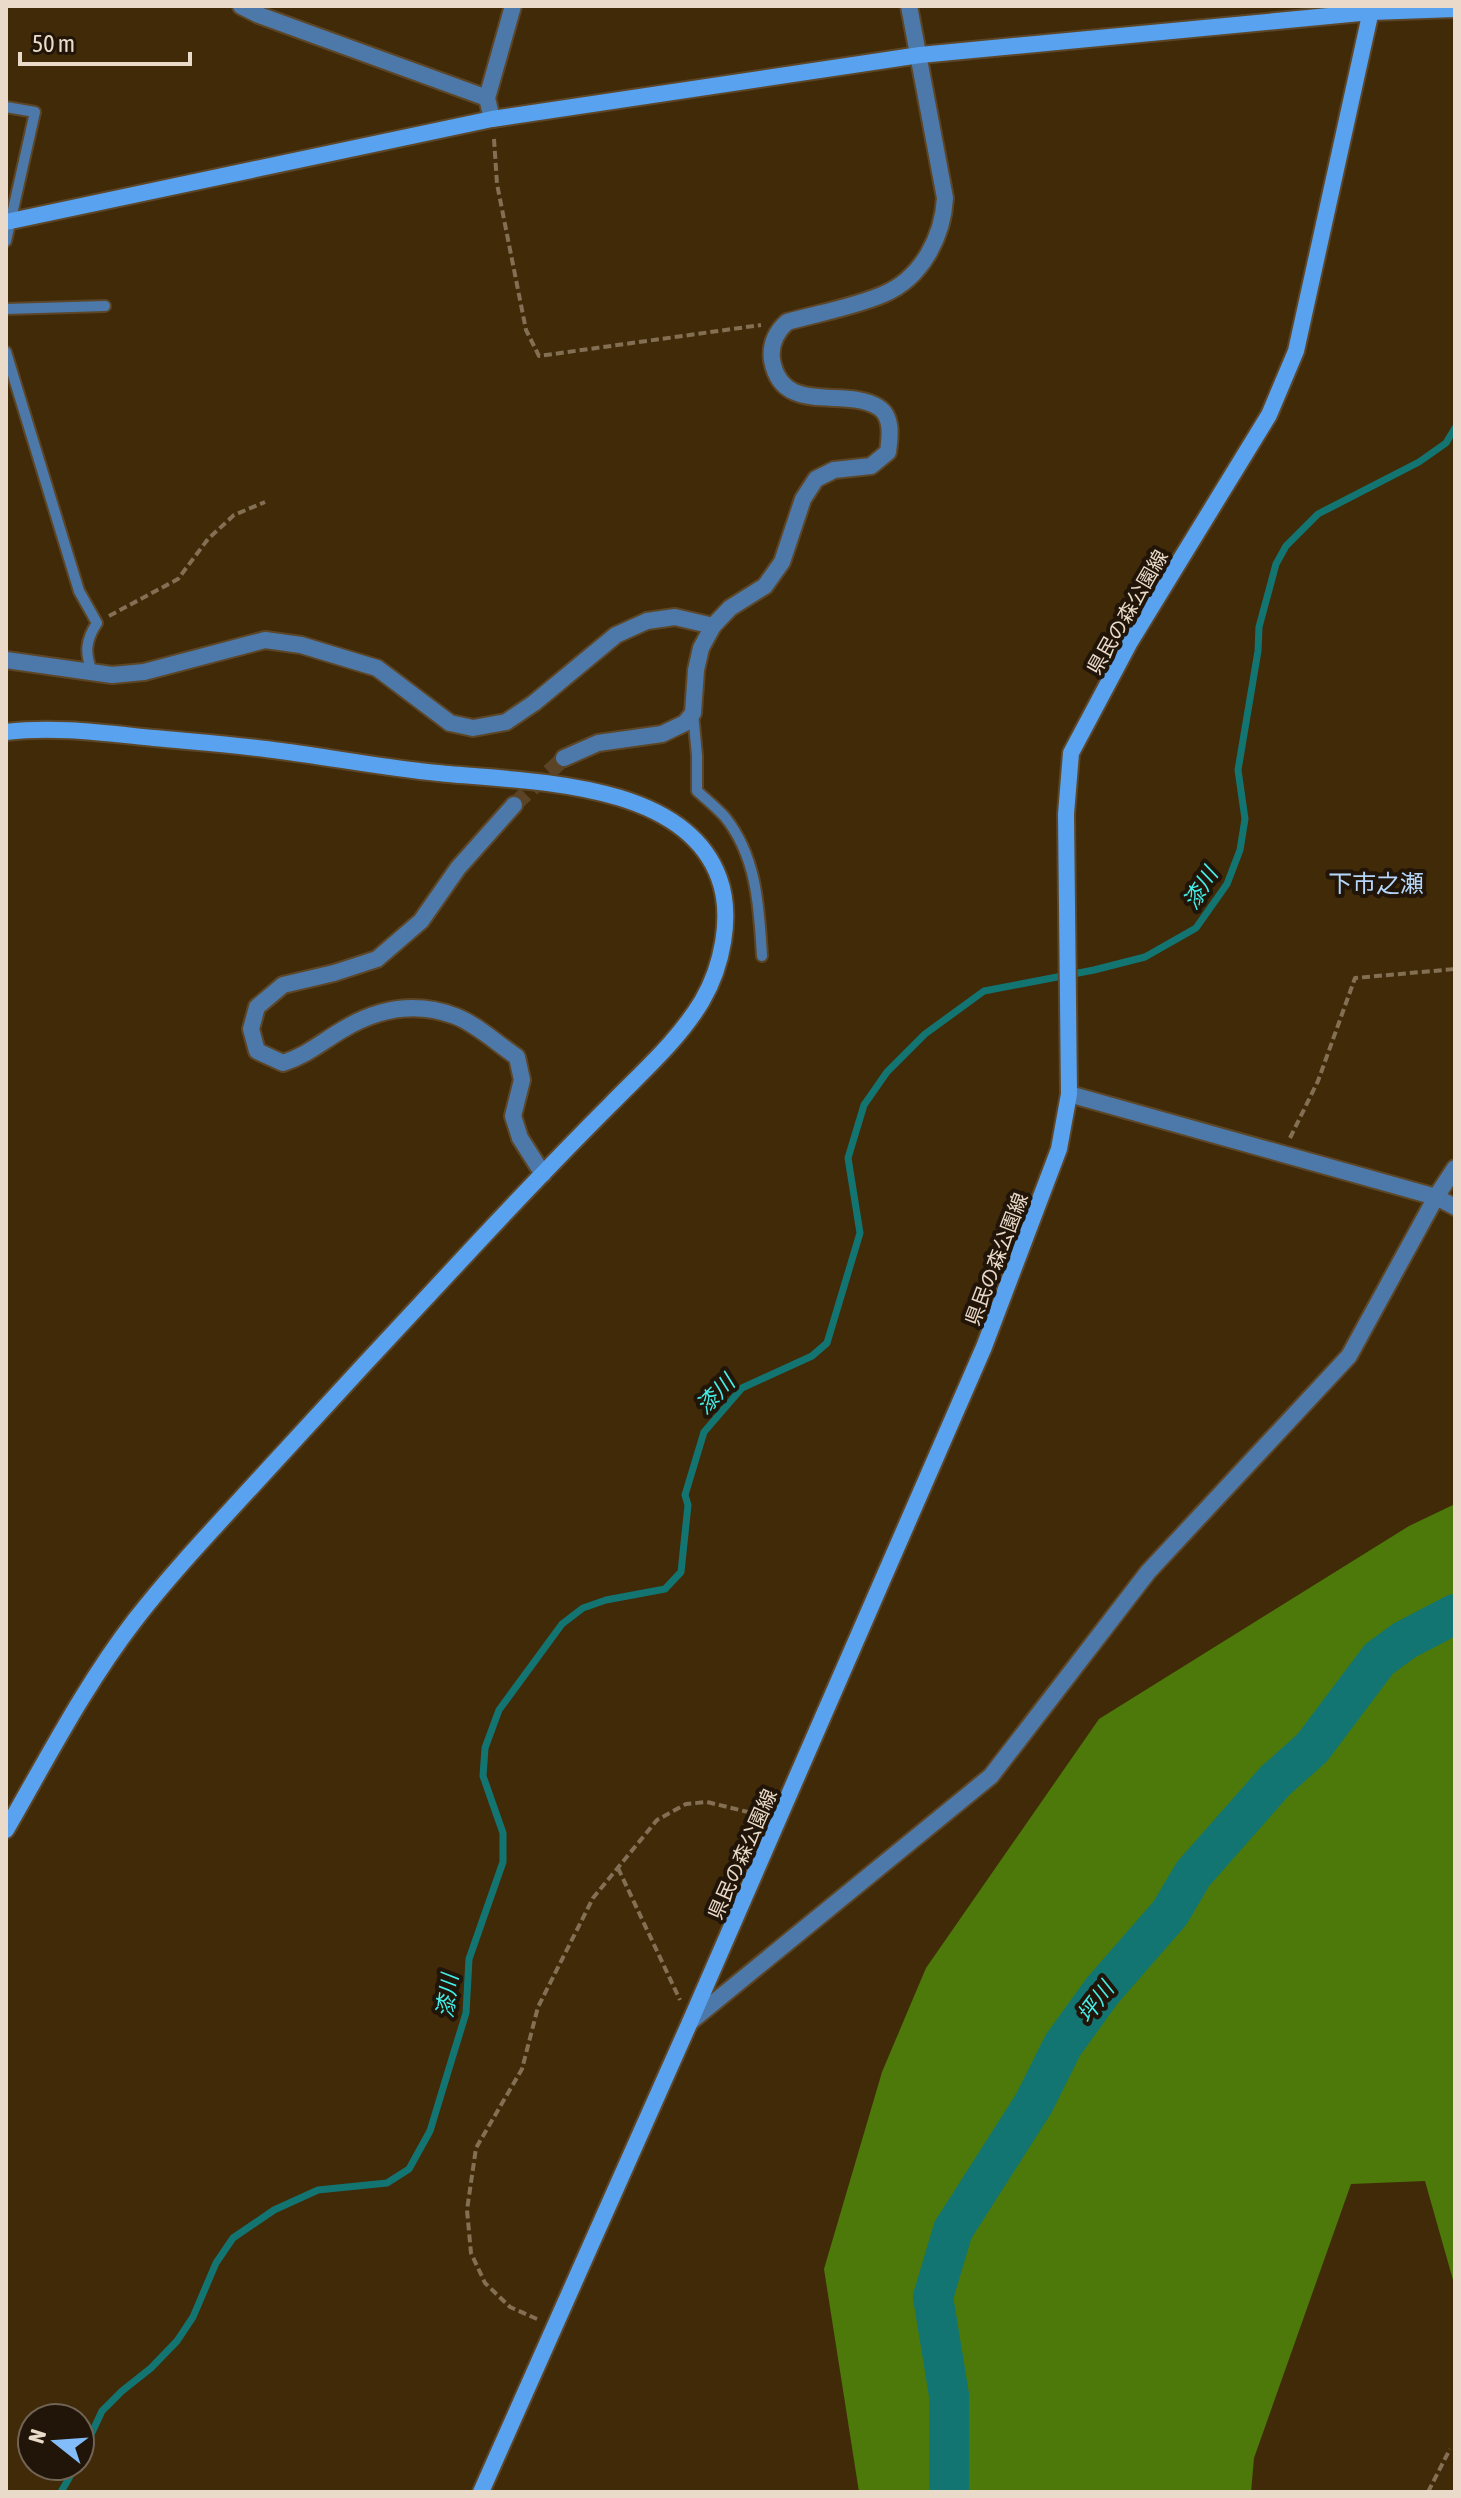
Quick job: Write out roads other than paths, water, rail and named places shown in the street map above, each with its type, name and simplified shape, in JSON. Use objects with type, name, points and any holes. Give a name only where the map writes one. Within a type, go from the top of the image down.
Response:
[{"type":"street","points":[[241,6],[487,98]]},
{"type":"street","points":[[492,119],[487,98],[513,6]]},
{"type":"street","points":[[564,758],[598,743],[662,734],[685,723],[693,713],[701,648],[713,626],[730,608],[765,586],[782,562],[803,499],[816,479],[834,470],[871,466],[888,452],[891,434],[887,415],[877,406],[863,401],[801,396],[788,388],[776,374],[772,359],[778,330],[787,322],[885,294],[902,283],[923,262],[939,235],[944,220],[945,198],[909,6]]},
{"type":"street","points":[[7,222],[492,119],[920,55],[1371,9],[1455,9]]},
{"type":"street","name":"県民の森公園線","points":[[481,2492],[984,1347],[1059,1149],[1069,1094],[1066,814],[1071,753],[1130,642],[1269,415],[1296,351],[1371,9]]},
{"type":"street","points":[[6,660],[112,675],[144,672],[265,640],[301,645],[377,668],[450,723],[473,728],[506,722],[534,703],[616,635],[647,621],[675,617],[713,626]]},
{"type":"street","points":[[6,732],[37,729],[96,733],[278,751],[398,769],[594,791],[633,803],[668,819],[691,836],[709,857],[721,882],[724,910],[717,970],[702,1000],[678,1035],[364,1363],[183,1562],[135,1620],[92,1680],[6,1830]]},
{"type":"street","points":[[514,805],[458,868],[421,921],[377,959],[283,985],[257,1007],[251,1029],[257,1051],[283,1063],[307,1055],[343,1029],[385,1009],[422,1009],[456,1016],[517,1057],[522,1080],[513,1116],[520,1138],[543,1174]]},
{"type":"street","points":[[1069,1094],[1436,1197],[1455,1207]]},
{"type":"street","points":[[690,2022],[991,1776],[1148,1572],[1349,1356],[1455,1168]]},
{"type":"lane","points":[[6,107],[35,112],[7,222],[6,241]]},
{"type":"lane","points":[[6,309],[105,306]]},
{"type":"lane","points":[[6,352],[79,591],[97,623],[88,636],[85,653],[92,672]]},
{"type":"lane","points":[[693,713],[697,791],[724,817],[741,842],[754,874],[762,956]]},
{"type":"waterway","name":"漆川","points":[[96,2424],[102,2411],[177,2341],[193,2317],[216,2263],[233,2238],[274,2210],[318,2190],[387,2183],[409,2169],[430,2131],[466,2013],[469,1959],[503,1862],[503,1833],[483,1776],[485,1748],[499,1710],[562,1624],[583,1608],[606,1600],[665,1589],[681,1572],[688,1505],[685,1495],[704,1432],[742,1388],[812,1356],[827,1343],[860,1233],[848,1158],[864,1105],[887,1072],[925,1034],[984,991],[1145,957],[1196,928],[1227,884],[1240,850],[1245,819],[1238,770],[1258,651],[1259,627],[1276,564],[1286,546],[1318,514],[1419,462],[1446,443],[1455,428]]},
{"type":"waterway","name":"坪川","points":[[949,2492],[949,2395],[933,2297],[953,2230],[1034,2103],[1063,2045],[1102,1991],[1170,1913],[1193,1874],[1275,1781],[1312,1748],[1379,1659],[1405,1640],[1455,1614]]},
{"type":"waterway","name":"漆川","points":[[61,2492],[67,2482]]},
{"type":"tunnel","points":[[514,805],[564,758]]},
{"type":"district","name":"下市之瀬","points":[[1376,883]]}]
